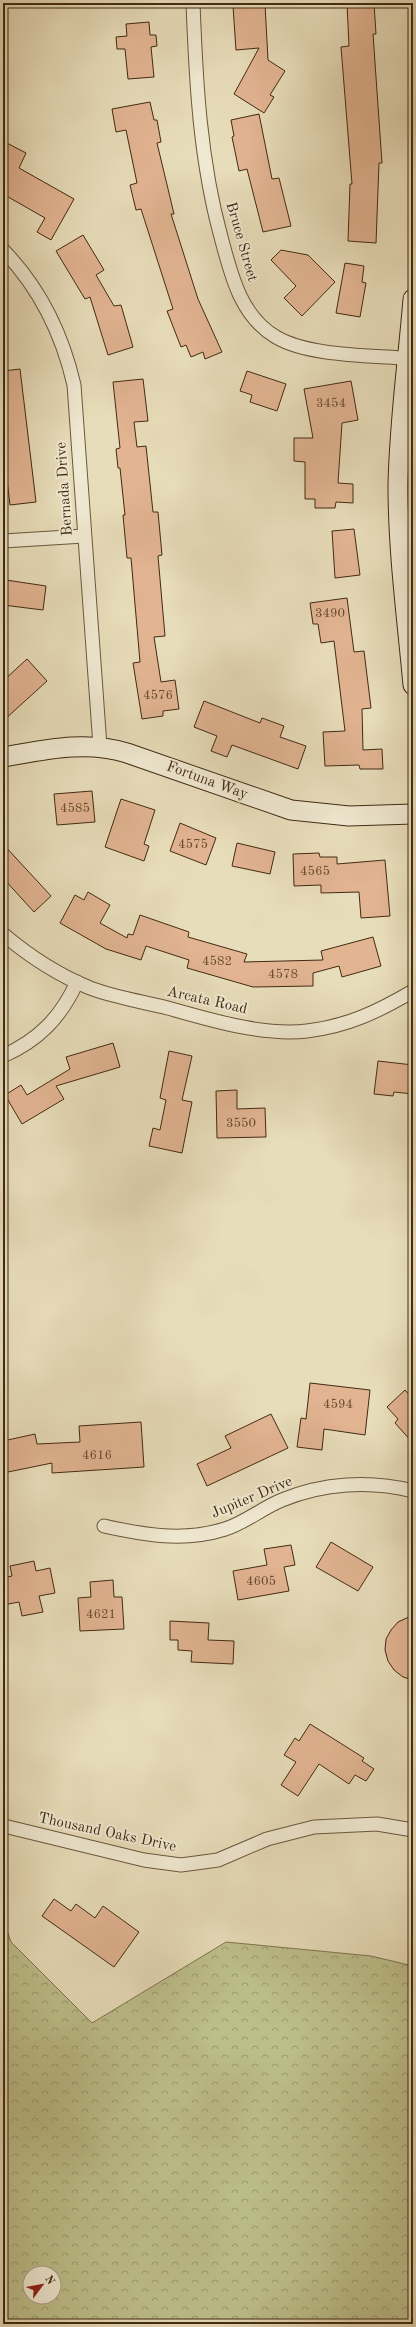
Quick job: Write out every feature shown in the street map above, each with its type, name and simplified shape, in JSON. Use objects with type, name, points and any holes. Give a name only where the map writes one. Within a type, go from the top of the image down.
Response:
[{"type":"street","name":"Bruce Street","points":[[193,3],[196,93],[205,163],[216,217],[230,273],[244,304],[267,330],[288,343],[314,350],[410,359]]},
{"type":"street","name":"Bernada Drive","points":[[3,250],[22,271],[45,304],[67,358],[74,385],[100,746]]},
{"type":"street","points":[[413,299],[410,359],[398,486],[410,615],[413,685]]},
{"type":"street","points":[[3,541],[84,536]]},
{"type":"street","name":"Fortuna Way","points":[[3,757],[70,747],[100,746],[127,753],[291,810],[349,816],[413,814]]},
{"type":"street","name":"Arcata Road","points":[[3,934],[35,959],[77,982],[105,993],[233,1025],[287,1031],[316,1030],[350,1022],[380,1010],[413,991]]},
{"type":"street","points":[[3,1056],[26,1045],[47,1028],[67,1003],[77,982]]},
{"type":"street","name":"Jupiter Drive","points":[[104,1526],[139,1534],[173,1538],[201,1535],[225,1529],[281,1500],[310,1490],[357,1485],[393,1486],[413,1491]]},
{"type":"street","name":"Thousand Oaks Drive","points":[[4,1826],[144,1860],[181,1865],[218,1860],[267,1839],[314,1827],[371,1824],[413,1830]]},
{"type":"green space","points":[[3,1919],[11,1942],[92,2023],[226,1942],[371,1956],[413,1966],[413,2324],[3,2324]]},
{"type":"building","points":[[347,3],[374,3],[376,34],[373,34],[382,163],[379,163],[376,243],[348,241],[350,184],[352,184],[341,47],[349,46]]},
{"type":"building","points":[[265,4],[268,60],[285,71],[270,95],[274,97],[264,113],[234,94],[259,48],[236,50],[233,6]]},
{"type":"building","points":[[149,22],[150,35],[156,35],[157,46],[151,47],[154,77],[128,79],[125,49],[117,49],[116,37],[127,36],[126,24]]},
{"type":"building","points":[[150,102],[154,120],[157,120],[161,142],[157,143],[174,214],[171,214],[198,299],[222,352],[205,359],[203,352],[191,357],[186,345],[181,347],[167,311],[173,309],[141,209],[136,210],[130,185],[137,183],[126,130],[116,132],[112,109]]},
{"type":"building","points":[[259,114],[272,179],[279,178],[291,226],[263,232],[247,169],[239,171],[232,137],[234,136],[231,120]]},
{"type":"building","points":[[3,141],[26,153],[19,168],[74,199],[51,240],[37,232],[45,218],[3,194]]},
{"type":"building","points":[[83,235],[104,270],[96,275],[114,306],[121,305],[133,347],[108,355],[90,297],[85,299],[56,251]]},
{"type":"building","points":[[281,250],[308,255],[335,282],[302,316],[284,298],[296,286],[271,260]]},
{"type":"building","points":[[345,263],[364,266],[362,282],[366,283],[360,317],[336,313]]},
{"type":"building","points":[[20,369],[36,502],[10,505],[3,446],[3,371]]},
{"type":"building","points":[[247,371],[286,384],[277,411],[250,402],[252,395],[240,391]]},
{"type":"building","points":[[143,379],[148,421],[134,422],[137,447],[146,446],[153,512],[158,512],[162,555],[158,556],[165,636],[154,637],[161,682],[175,680],[179,709],[163,711],[163,716],[142,719],[133,663],[140,662],[131,558],[127,558],[123,515],[125,515],[120,468],[118,468],[116,449],[120,448],[113,382]]},
{"type":"building","points":[[351,381],[358,420],[342,423],[338,483],[353,484],[353,503],[336,502],[335,508],[315,508],[315,499],[305,499],[305,462],[294,461],[294,438],[313,438],[304,389]]},
{"type":"building","points":[[354,529],[360,575],[335,578],[332,531]]},
{"type":"building","points":[[6,580],[46,586],[43,610],[3,605]]},
{"type":"building","points":[[347,598],[354,652],[364,651],[371,708],[362,709],[363,750],[382,749],[383,769],[360,769],[359,765],[325,766],[323,732],[345,731],[334,641],[321,643],[318,624],[313,624],[310,603]]},
{"type":"building","points":[[27,659],[47,681],[3,721],[3,681]]},
{"type":"building","points":[[204,701],[260,723],[262,718],[284,726],[280,737],[306,746],[298,769],[232,745],[227,757],[211,751],[217,736],[194,727]]},
{"type":"building","points":[[92,791],[95,822],[57,825],[54,794]]},
{"type":"building","points":[[121,799],[155,810],[144,844],[149,846],[144,861],[105,847]]},
{"type":"building","points":[[180,823],[216,838],[206,865],[170,851]]},
{"type":"building","points":[[237,843],[275,852],[270,874],[232,866]]},
{"type":"building","points":[[3,844],[51,896],[34,912],[3,878]]},
{"type":"building","points":[[319,853],[320,857],[337,857],[337,864],[385,860],[390,916],[361,918],[359,892],[321,893],[321,885],[294,886],[293,854]]},
{"type":"building","points":[[88,892],[110,905],[100,923],[127,938],[128,934],[133,935],[140,915],[189,932],[188,937],[247,954],[244,962],[323,960],[321,951],[373,937],[381,966],[342,977],[339,966],[313,973],[313,986],[253,987],[187,968],[189,960],[146,946],[141,960],[106,949],[60,923],[75,895],[84,900]]},
{"type":"building","points":[[113,1043],[120,1067],[56,1086],[64,1099],[22,1124],[5,1095],[21,1085],[27,1095],[70,1069],[66,1057]]},
{"type":"building","points":[[169,1051],[192,1056],[182,1100],[192,1102],[182,1153],[149,1146],[153,1128],[160,1130],[166,1100],[160,1098]]},
{"type":"building","points":[[378,1061],[413,1065],[413,1094],[394,1092],[393,1096],[374,1094]]},
{"type":"building","points":[[237,1090],[237,1109],[265,1108],[266,1137],[217,1138],[216,1091]]},
{"type":"building","points":[[310,1383],[370,1390],[365,1435],[324,1429],[322,1450],[297,1447],[301,1418],[306,1419]]},
{"type":"building","points":[[405,1390],[413,1399],[413,1443],[395,1423],[398,1419],[387,1407]]},
{"type":"building","points":[[271,1414],[288,1448],[207,1486],[197,1464],[231,1448],[225,1436]]},
{"type":"building","points":[[141,1422],[144,1467],[52,1473],[52,1463],[3,1473],[3,1441],[35,1434],[37,1444],[80,1442],[79,1426]]},
{"type":"building","points":[[331,1542],[373,1567],[358,1591],[316,1567]]},
{"type":"building","points":[[291,1545],[295,1565],[284,1567],[289,1591],[238,1600],[233,1571],[267,1565],[264,1549]]},
{"type":"building","points":[[34,1561],[36,1571],[50,1568],[55,1593],[39,1596],[43,1612],[22,1616],[19,1602],[3,1605],[3,1578],[12,1576],[10,1566]]},
{"type":"building","points":[[113,1580],[114,1597],[122,1597],[124,1629],[80,1631],[78,1598],[91,1597],[90,1582]]},
{"type":"building","points":[[413,1615],[413,1680],[403,1677],[394,1670],[388,1661],[385,1650],[386,1639],[391,1630],[398,1622]]},
{"type":"building","points":[[170,1621],[209,1623],[208,1640],[234,1641],[233,1664],[191,1662],[192,1651],[178,1650],[178,1640],[170,1640]]},
{"type":"building","points":[[310,1724],[364,1758],[362,1761],[374,1769],[366,1781],[355,1775],[349,1784],[319,1764],[298,1796],[281,1785],[296,1762],[284,1755],[295,1738],[299,1741]]},
{"type":"building","points":[[54,1899],[71,1911],[76,1904],[95,1918],[103,1906],[139,1932],[114,1967],[42,1916]]}]
